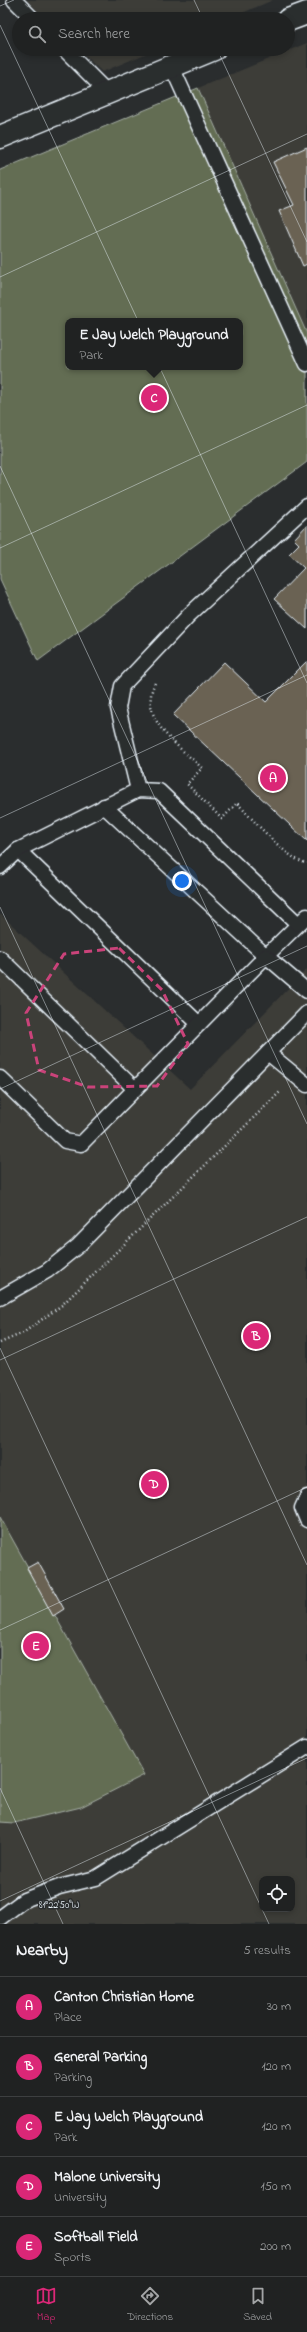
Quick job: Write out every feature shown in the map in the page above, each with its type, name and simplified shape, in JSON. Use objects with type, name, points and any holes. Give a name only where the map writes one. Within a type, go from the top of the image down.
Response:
[{"type":"street","points":[[295,17],[307,13]]},
{"type":"street","points":[[0,137],[196,56]]},
{"type":"lane","points":[[14,0],[26,12]]},
{"type":"lane","points":[[71,56],[107,92]]},
{"type":"lane","points":[[172,65],[307,364]]},
{"type":"lane","points":[[138,790],[118,708],[122,686],[189,615],[307,506]]},
{"type":"lane","points":[[0,867],[18,850],[104,806],[138,790],[159,791],[302,920],[81,1144],[65,1142],[0,1078]]},
{"type":"lane","points":[[104,806],[266,956],[307,991]]},
{"type":"lane","points":[[18,850],[199,1024]]},
{"type":"lane","points":[[0,958],[135,1089]]},
{"type":"lane","points":[[0,1298],[47,1271],[78,1246],[307,1013]]},
{"type":"lane","points":[[268,1053],[295,1076],[307,1084]]},
{"type":"lane","points":[[307,1497],[302,1508],[307,1520]]},
{"type":"lane","points":[[0,1918],[24,1900],[60,1887],[96,1878],[307,1747]]},
{"type":"path","points":[[158,678],[153,688],[151,710],[156,723],[202,768],[187,784],[222,819],[237,803],[290,855],[307,864]]},
{"type":"path","points":[[0,1342],[23,1333],[62,1305],[295,1076]]},
{"type":"highlighted area","points":[[119,948],[162,990],[188,1044],[157,1086],[88,1087],[39,1070],[26,1013],[64,954]]},
{"type":"shaded area","points":[[27,0],[273,0],[245,12],[39,12]]},
{"type":"shaded area","points":[[307,43],[307,334],[198,88],[276,56],[295,56],[295,48]]},
{"type":"shaded area","points":[[85,56],[140,56],[102,72]]},
{"type":"shaded area","points":[[0,914],[190,1089],[307,969],[307,1924],[0,1924]]},
{"type":"green space","points":[[198,88],[307,334],[307,462],[38,661],[0,579],[0,170]]},
{"type":"green space","points":[[0,1517],[144,1775],[81,1807],[14,1823],[0,1822]]},
{"type":"building","points":[[307,147],[307,264],[303,266],[279,211],[294,205],[273,162]]},
{"type":"building","points":[[307,525],[307,629],[274,599],[304,568],[289,554],[299,544],[294,539]]},
{"type":"building","points":[[307,661],[307,841],[173,715],[224,662],[266,702]]},
{"type":"building","points":[[38,1562],[64,1609],[53,1616],[27,1568]]},
{"type":"place","name":"E Jay Welch Playground","points":[[154,398]]},
{"type":"place","name":"Canton Christian Home","points":[[273,778]]},
{"type":"place","name":"General Parking","points":[[256,1336]]},
{"type":"place","name":"Malone University","points":[[154,1484]]},
{"type":"place","name":"Softball Field","points":[[36,1646]]}]
